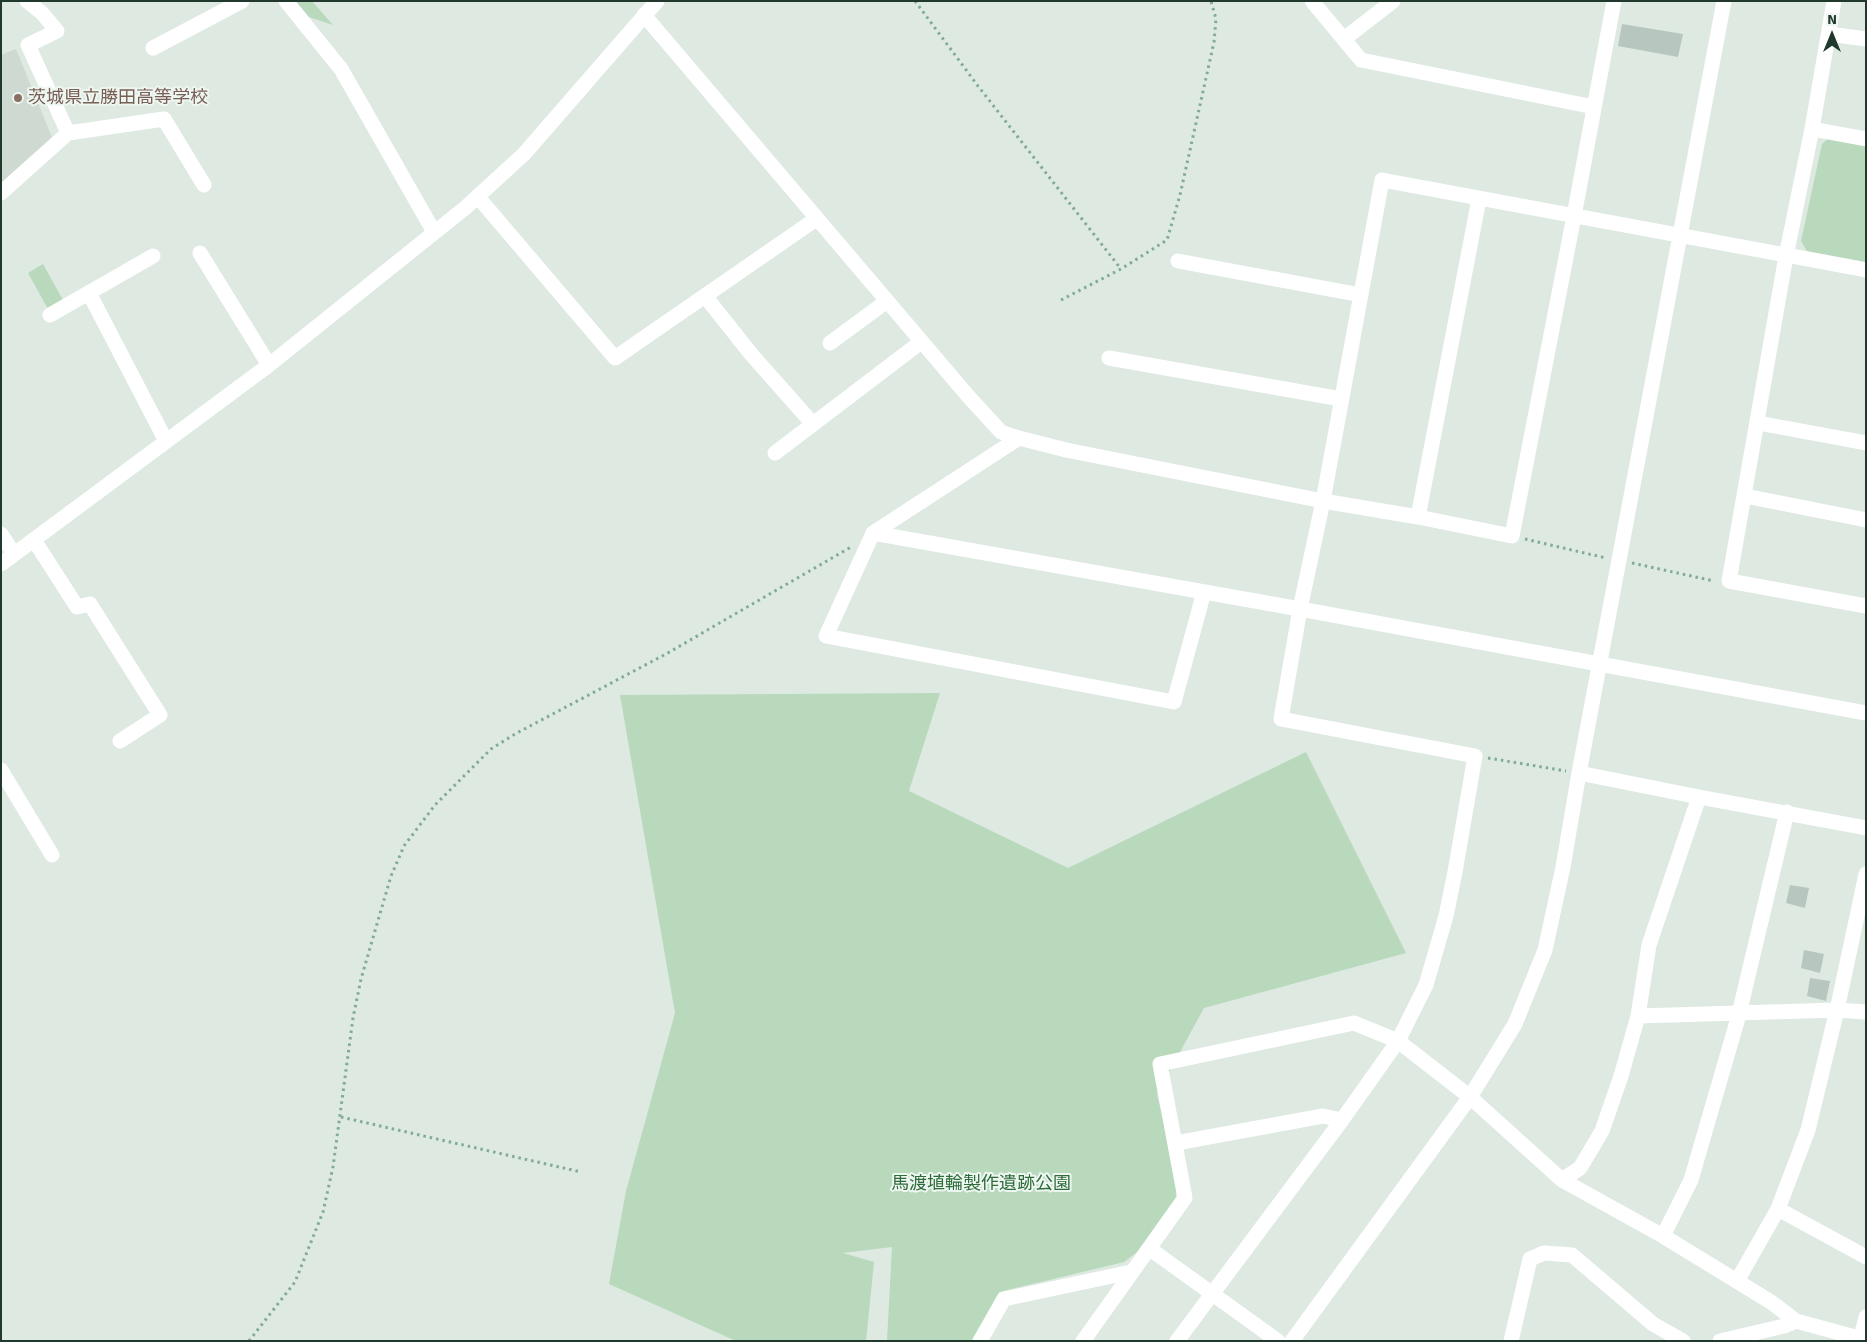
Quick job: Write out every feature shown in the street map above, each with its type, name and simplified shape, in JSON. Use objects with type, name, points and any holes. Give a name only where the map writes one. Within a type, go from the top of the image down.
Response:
[{"type":"street","points":[[27,1],[42,13],[57,31],[28,44],[68,133]]},
{"type":"street","points":[[153,48],[242,1]]},
{"type":"street","points":[[286,1],[340,69],[434,232]]},
{"type":"street","points":[[1,564],[269,365],[478,197],[524,154],[657,1]]},
{"type":"street","points":[[1312,1],[1362,60],[1594,107]]},
{"type":"street","points":[[1344,39],[1393,1]]},
{"type":"street","points":[[1292,1341],[1470,1097],[1515,1024],[1545,950],[1563,867],[1599,664],[1724,1]]},
{"type":"street","points":[[1834,1],[1812,129],[1786,256],[1729,581],[1866,606]]},
{"type":"street","points":[[644,15],[816,219],[1001,432],[1076,452],[1512,536],[1574,216],[1594,107],[1610,2]]},
{"type":"street","points":[[1828,34],[1866,39]]},
{"type":"street","points":[[1,194],[68,133],[164,119],[204,185]]},
{"type":"street","points":[[1812,129],[1866,139]]},
{"type":"street","points":[[1177,1341],[1342,1120],[1398,1041],[1426,985],[1446,916],[1455,872],[1474,756],[1281,719],[1300,609],[1323,501],[1382,180],[1680,237],[1866,270]]},
{"type":"street","points":[[478,197],[615,358],[816,219]]},
{"type":"street","points":[[1418,517],[1479,199]]},
{"type":"street","points":[[200,253],[269,365]]},
{"type":"street","points":[[50,315],[152,256]]},
{"type":"street","points":[[1178,261],[1361,295]]},
{"type":"street","points":[[89,293],[166,441]]},
{"type":"street","points":[[705,296],[751,354],[813,424]]},
{"type":"street","points":[[830,343],[887,301]]},
{"type":"street","points":[[775,453],[922,342]]},
{"type":"street","points":[[1109,358],[1342,400]]},
{"type":"street","points":[[1758,424],[1866,443]]},
{"type":"street","points":[[1019,438],[873,533],[826,636],[1174,702],[1204,592]]},
{"type":"street","points":[[1745,496],[1866,520]]},
{"type":"street","points":[[873,533],[1866,713]]},
{"type":"street","points":[[1,534],[14,554]]},
{"type":"street","points":[[34,540],[77,607],[90,604],[160,715],[120,741]]},
{"type":"street","points":[[1,770],[52,855]]},
{"type":"street","points":[[1579,773],[1866,828]]},
{"type":"street","points":[[1562,1180],[1580,1168],[1602,1131],[1621,1076],[1638,1016],[1649,945],[1699,797]]},
{"type":"street","points":[[1663,1236],[1691,1180],[1740,1012],[1787,812]]},
{"type":"street","points":[[1737,1281],[1778,1209],[1808,1130],[1837,1010],[1866,874]]},
{"type":"street","points":[[1638,1016],[1837,1010],[1866,1012]]},
{"type":"street","points":[[1083,1341],[1185,1198],[1160,1064],[1354,1023],[1398,1041],[1470,1097],[1562,1180],[1663,1236],[1771,1302],[1796,1321],[1862,1340],[1866,1317]]},
{"type":"street","points":[[1176,1143],[1322,1116],[1342,1120]]},
{"type":"street","points":[[1778,1209],[1866,1258]]},
{"type":"street","points":[[1150,1249],[1278,1341]]},
{"type":"street","points":[[1511,1341],[1530,1259],[1544,1253],[1572,1255],[1653,1324],[1682,1341]]},
{"type":"street","points":[[980,1341],[1004,1299],[1131,1272]]},
{"type":"street","points":[[1720,1341],[1784,1326],[1796,1321]]},
{"type":"path","points":[[915,1],[978,86],[1121,269]]},
{"type":"path","points":[[1061,300],[1121,269],[1167,240],[1180,195],[1214,42],[1216,19],[1211,1]]},
{"type":"path","points":[[249,1341],[295,1282],[323,1212],[334,1167],[353,1018],[361,979],[391,876],[404,846],[435,804],[492,750],[515,734],[666,654],[873,533]]},
{"type":"path","points":[[1512,536],[1715,581],[1729,581]]},
{"type":"path","points":[[1474,756],[1579,773]]},
{"type":"path","points":[[341,1117],[581,1172]]},
{"type":"shaded area","name":"茨城県立勝田高等学校","points":[[16,49],[53,140],[1,186],[1,55]]},
{"type":"green space","points":[[295,1],[312,1],[333,25],[309,17]]},
{"type":"green space","points":[[1829,138],[1866,145],[1866,262],[1807,251],[1801,241],[1822,144]]},
{"type":"green space","points":[[43,264],[64,302],[48,309],[28,273]]},
{"type":"green space","name":"馬渡埴輪製作遺跡公園","points":[[940,693],[909,791],[1068,868],[1306,752],[1406,953],[1204,1008],[1157,1094],[1177,1177],[1176,1197],[1137,1252],[1124,1262],[999,1292],[973,1341],[887,1341],[892,1247],[843,1253],[874,1262],[866,1341],[736,1341],[609,1284],[626,1191],[675,1013],[620,695]]},
{"type":"building","points":[[1622,24],[1683,34],[1678,57],[1618,46]]},
{"type":"building","points":[[1790,885],[1809,888],[1805,908],[1786,903]]},
{"type":"building","points":[[1804,950],[1824,954],[1820,973],[1801,968]]},
{"type":"building","points":[[1810,978],[1830,981],[1826,1001],[1807,996]]},
{"type":"place","name":"茨城県立勝田高等学校","points":[[18,98]]}]
